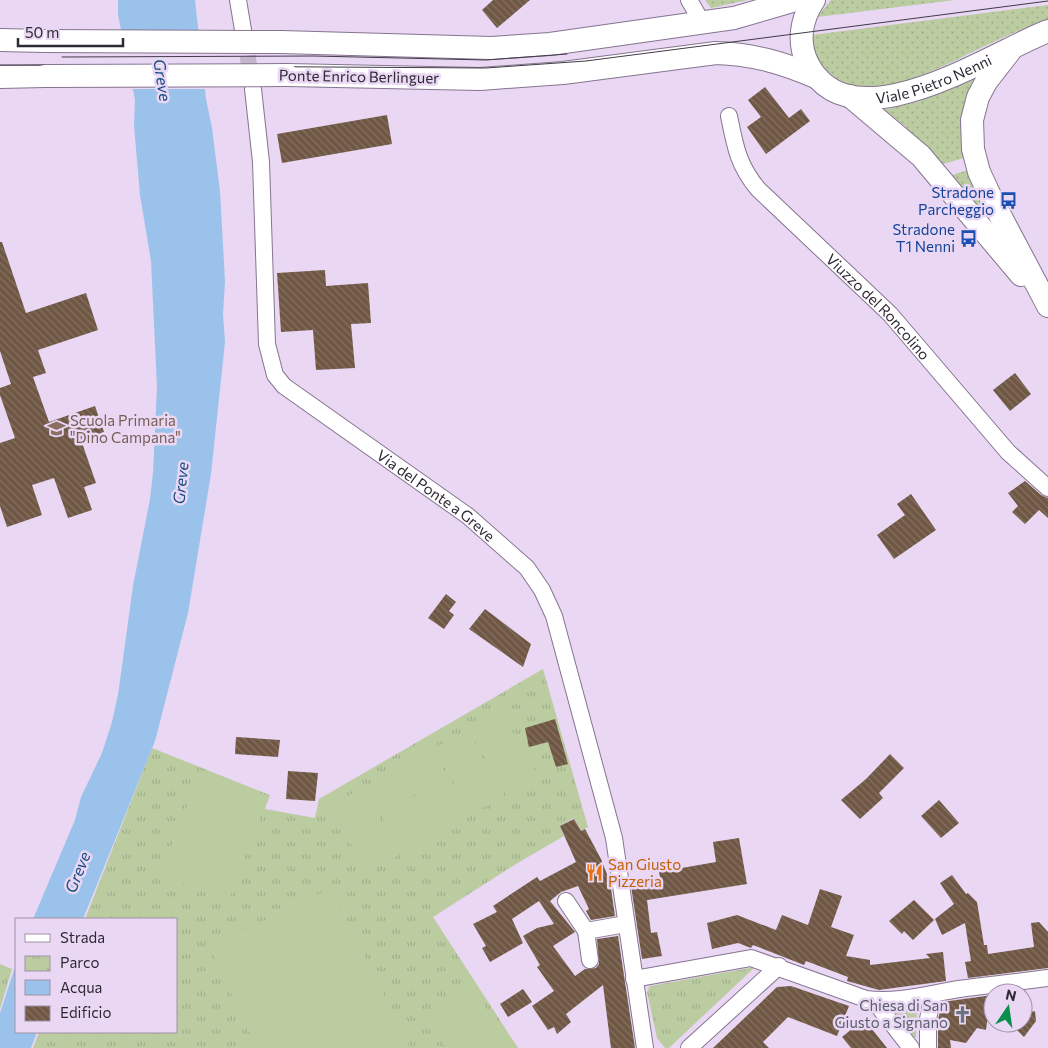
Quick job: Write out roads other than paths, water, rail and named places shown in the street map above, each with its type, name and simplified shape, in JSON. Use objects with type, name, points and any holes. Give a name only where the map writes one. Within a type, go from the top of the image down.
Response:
[{"type":"main road","points":[[703,24],[742,16],[796,0]]},
{"type":"main road","name":"Viale Pietro Nenni","points":[[814,0],[805,18],[801,46],[809,67],[818,78],[834,90],[850,96],[882,97],[927,87],[1015,44],[1048,31]]},
{"type":"main road","name":"Ponte Enrico Berlinguer","points":[[0,40],[281,42],[491,48],[550,44],[703,24]]},
{"type":"main road","points":[[1015,44],[980,91],[973,113],[972,138],[975,162],[1048,306]]},
{"type":"main road","name":"Ponte Enrico Berlinguer","points":[[0,77],[287,74],[489,79],[563,73],[716,53]]},
{"type":"main road","name":"Viale Pietro Nenni","points":[[716,53],[760,56],[818,78]]},
{"type":"main road","points":[[850,96],[921,156],[1048,306]]},
{"type":"street","points":[[238,0],[243,30]]},
{"type":"street","points":[[689,0],[703,24]]},
{"type":"street","name":"Via del Ponte a Greve","points":[[253,89],[261,162],[267,344],[275,375],[284,386],[468,516],[527,568],[542,590],[554,616],[614,838],[645,1048]]},
{"type":"street","name":"Viuzzo del Roncolino","points":[[729,116],[738,157],[743,168],[758,188],[890,314],[1008,452],[1048,488]]},
{"type":"street","points":[[566,901],[586,931],[590,960]]},
{"type":"street","points":[[586,931],[626,924]]},
{"type":"street","points":[[634,979],[741,958],[751,958],[779,966],[872,1000],[879,1006],[911,1048]]},
{"type":"street","points":[[689,1048],[779,966]]},
{"type":"street","points":[[872,1000],[933,995],[959,989],[1048,978]]},
{"type":"street","points":[[928,1048],[928,1019],[933,995]]},
{"type":"water","name":"Greve","points":[[118,0],[195,0],[206,99],[212,128],[220,191],[225,282],[223,314],[225,342],[211,474],[188,613],[155,741],[83,918],[33,918],[75,820],[81,797],[102,753],[112,722],[118,695],[133,586],[150,499],[153,473],[157,387],[151,261],[140,195],[134,125],[135,100],[118,15]]},
{"type":"water","points":[[15,967],[15,1033],[37,1033],[31,1048],[0,1048],[0,1013]]},
{"type":"tunnel","points":[[244,32],[252,85]]},
{"type":"tram line","points":[[0,65],[486,68],[586,61],[1048,1]]},
{"type":"tram line","points":[[62,57],[314,56],[486,60],[567,54]]},
{"type":"place","name":"Stradone Parcheggio","points":[[1008,201]]},
{"type":"place","name":"Stradone T1 Nenni","points":[[969,238]]},
{"type":"place","name":"Scuola Primaria \"Dino Campana\"","points":[[56,429]]},
{"type":"place","name":"San Giusto Pizzeria","points":[[594,873]]},
{"type":"place","name":"Chiesa di San Giusto a Signano","points":[[962,1014]]}]
